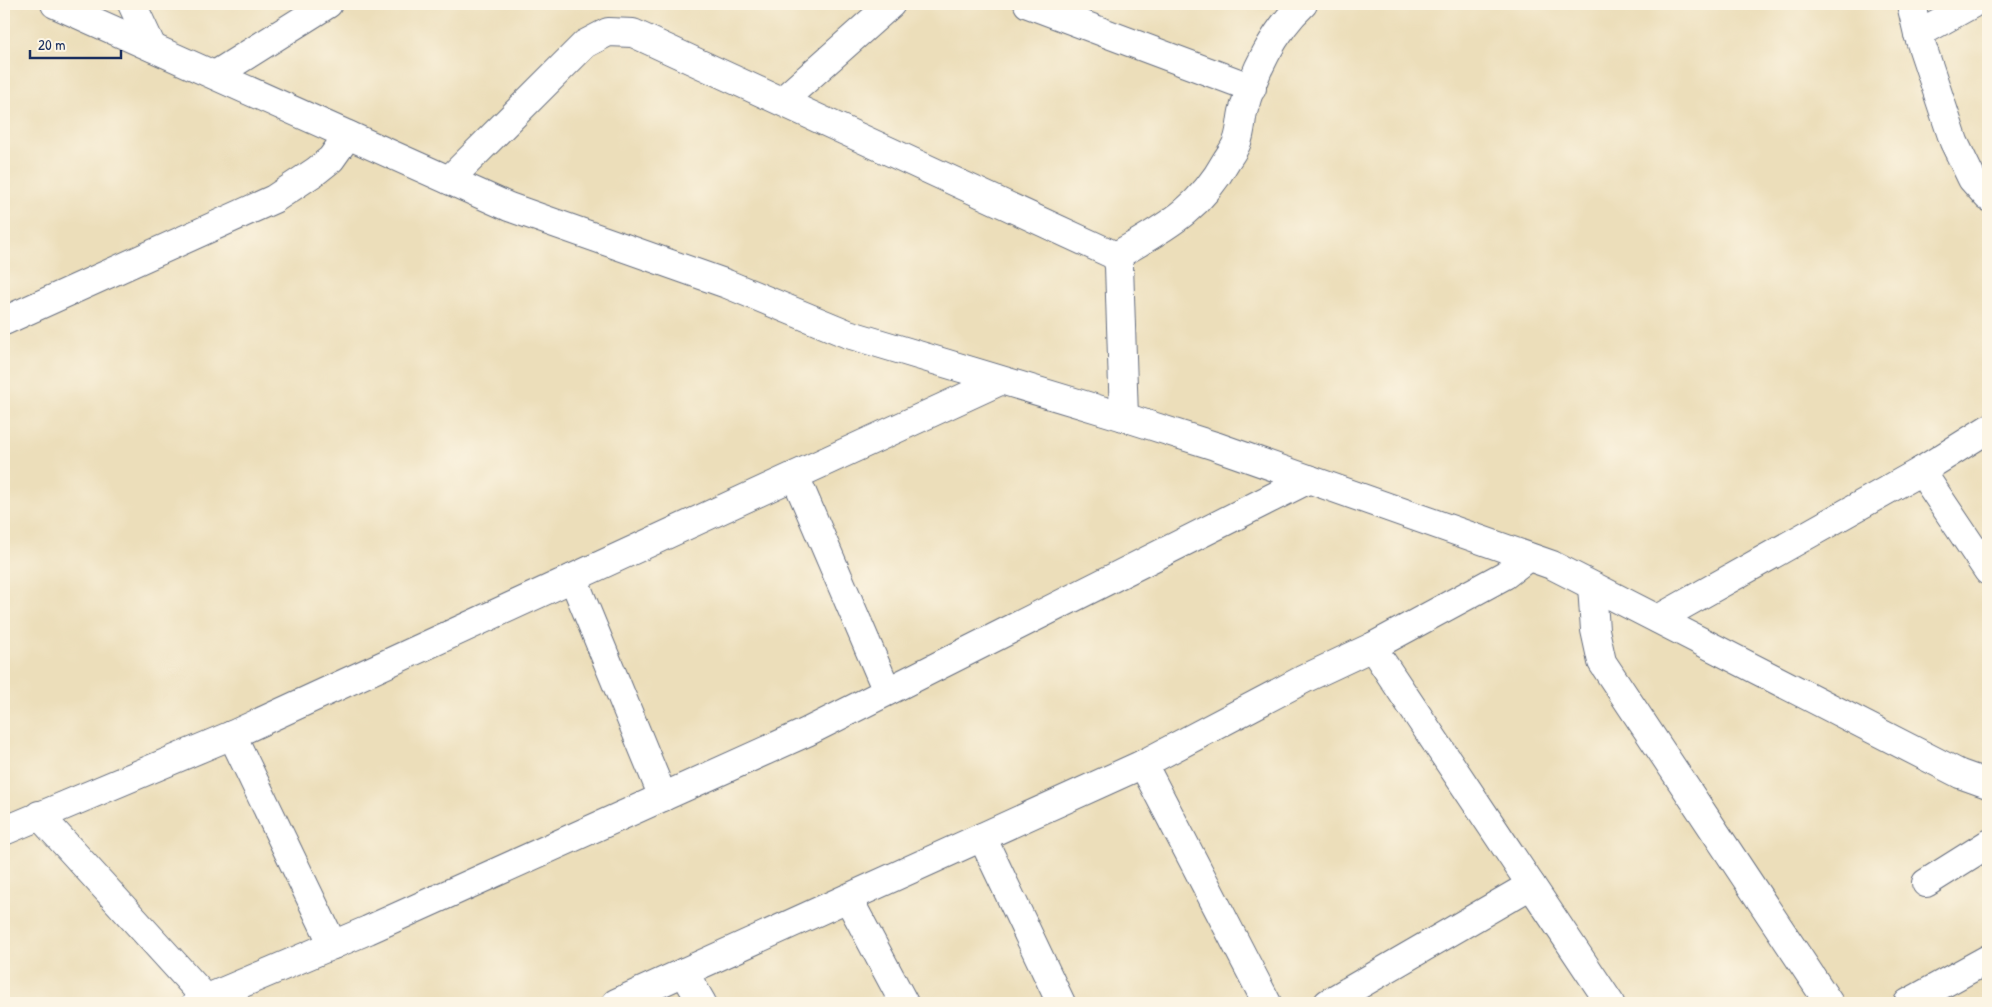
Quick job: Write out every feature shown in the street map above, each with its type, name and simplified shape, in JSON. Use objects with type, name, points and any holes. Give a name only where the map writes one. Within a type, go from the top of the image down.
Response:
[{"type":"street","points":[[55,4],[509,206],[727,284],[848,334],[1124,417],[1309,479],[1552,565],[1960,774],[1988,784]]},
{"type":"street","points":[[132,4],[152,47]]},
{"type":"street","points":[[216,75],[328,4]]},
{"type":"street","points":[[782,101],[891,4]]},
{"type":"street","points":[[1028,4],[1252,88]]},
{"type":"street","points":[[1116,256],[1191,209],[1215,182],[1237,141],[1244,110],[1264,53],[1292,13],[1303,4]]},
{"type":"street","points":[[1911,4],[1918,34],[1954,142],[1972,179],[1988,197]]},
{"type":"street","points":[[1918,34],[1972,4]]},
{"type":"street","points":[[449,180],[585,44],[608,32],[633,33],[1116,256],[1119,266],[1124,417]]},
{"type":"street","points":[[4,321],[274,199],[316,171],[331,158],[348,134]]},
{"type":"street","points":[[4,831],[232,735],[1000,381]]},
{"type":"street","points":[[1658,619],[1921,471],[1988,429]]},
{"type":"street","points":[[1921,471],[1988,571]]},
{"type":"street","points":[[795,476],[887,691]]},
{"type":"street","points":[[39,815],[204,1002],[807,732],[1309,479]]},
{"type":"street","points":[[616,1003],[1142,764],[1304,679],[1372,647],[1505,575],[1528,557]]},
{"type":"street","points":[[573,578],[663,797]]},
{"type":"street","points":[[1592,586],[1595,630],[1602,662],[1829,1003]]},
{"type":"street","points":[[1372,647],[1610,1003]]},
{"type":"street","points":[[232,735],[333,945]]},
{"type":"street","points":[[1142,764],[1267,1003]]},
{"type":"street","points":[[982,837],[1061,1003]]},
{"type":"street","points":[[1926,883],[1988,844]]},
{"type":"street","points":[[1328,1003],[1531,885]]},
{"type":"street","points":[[848,898],[904,1003]]},
{"type":"street","points":[[1908,1003],[1988,959]]},
{"type":"street","points":[[684,972],[702,1003]]}]
